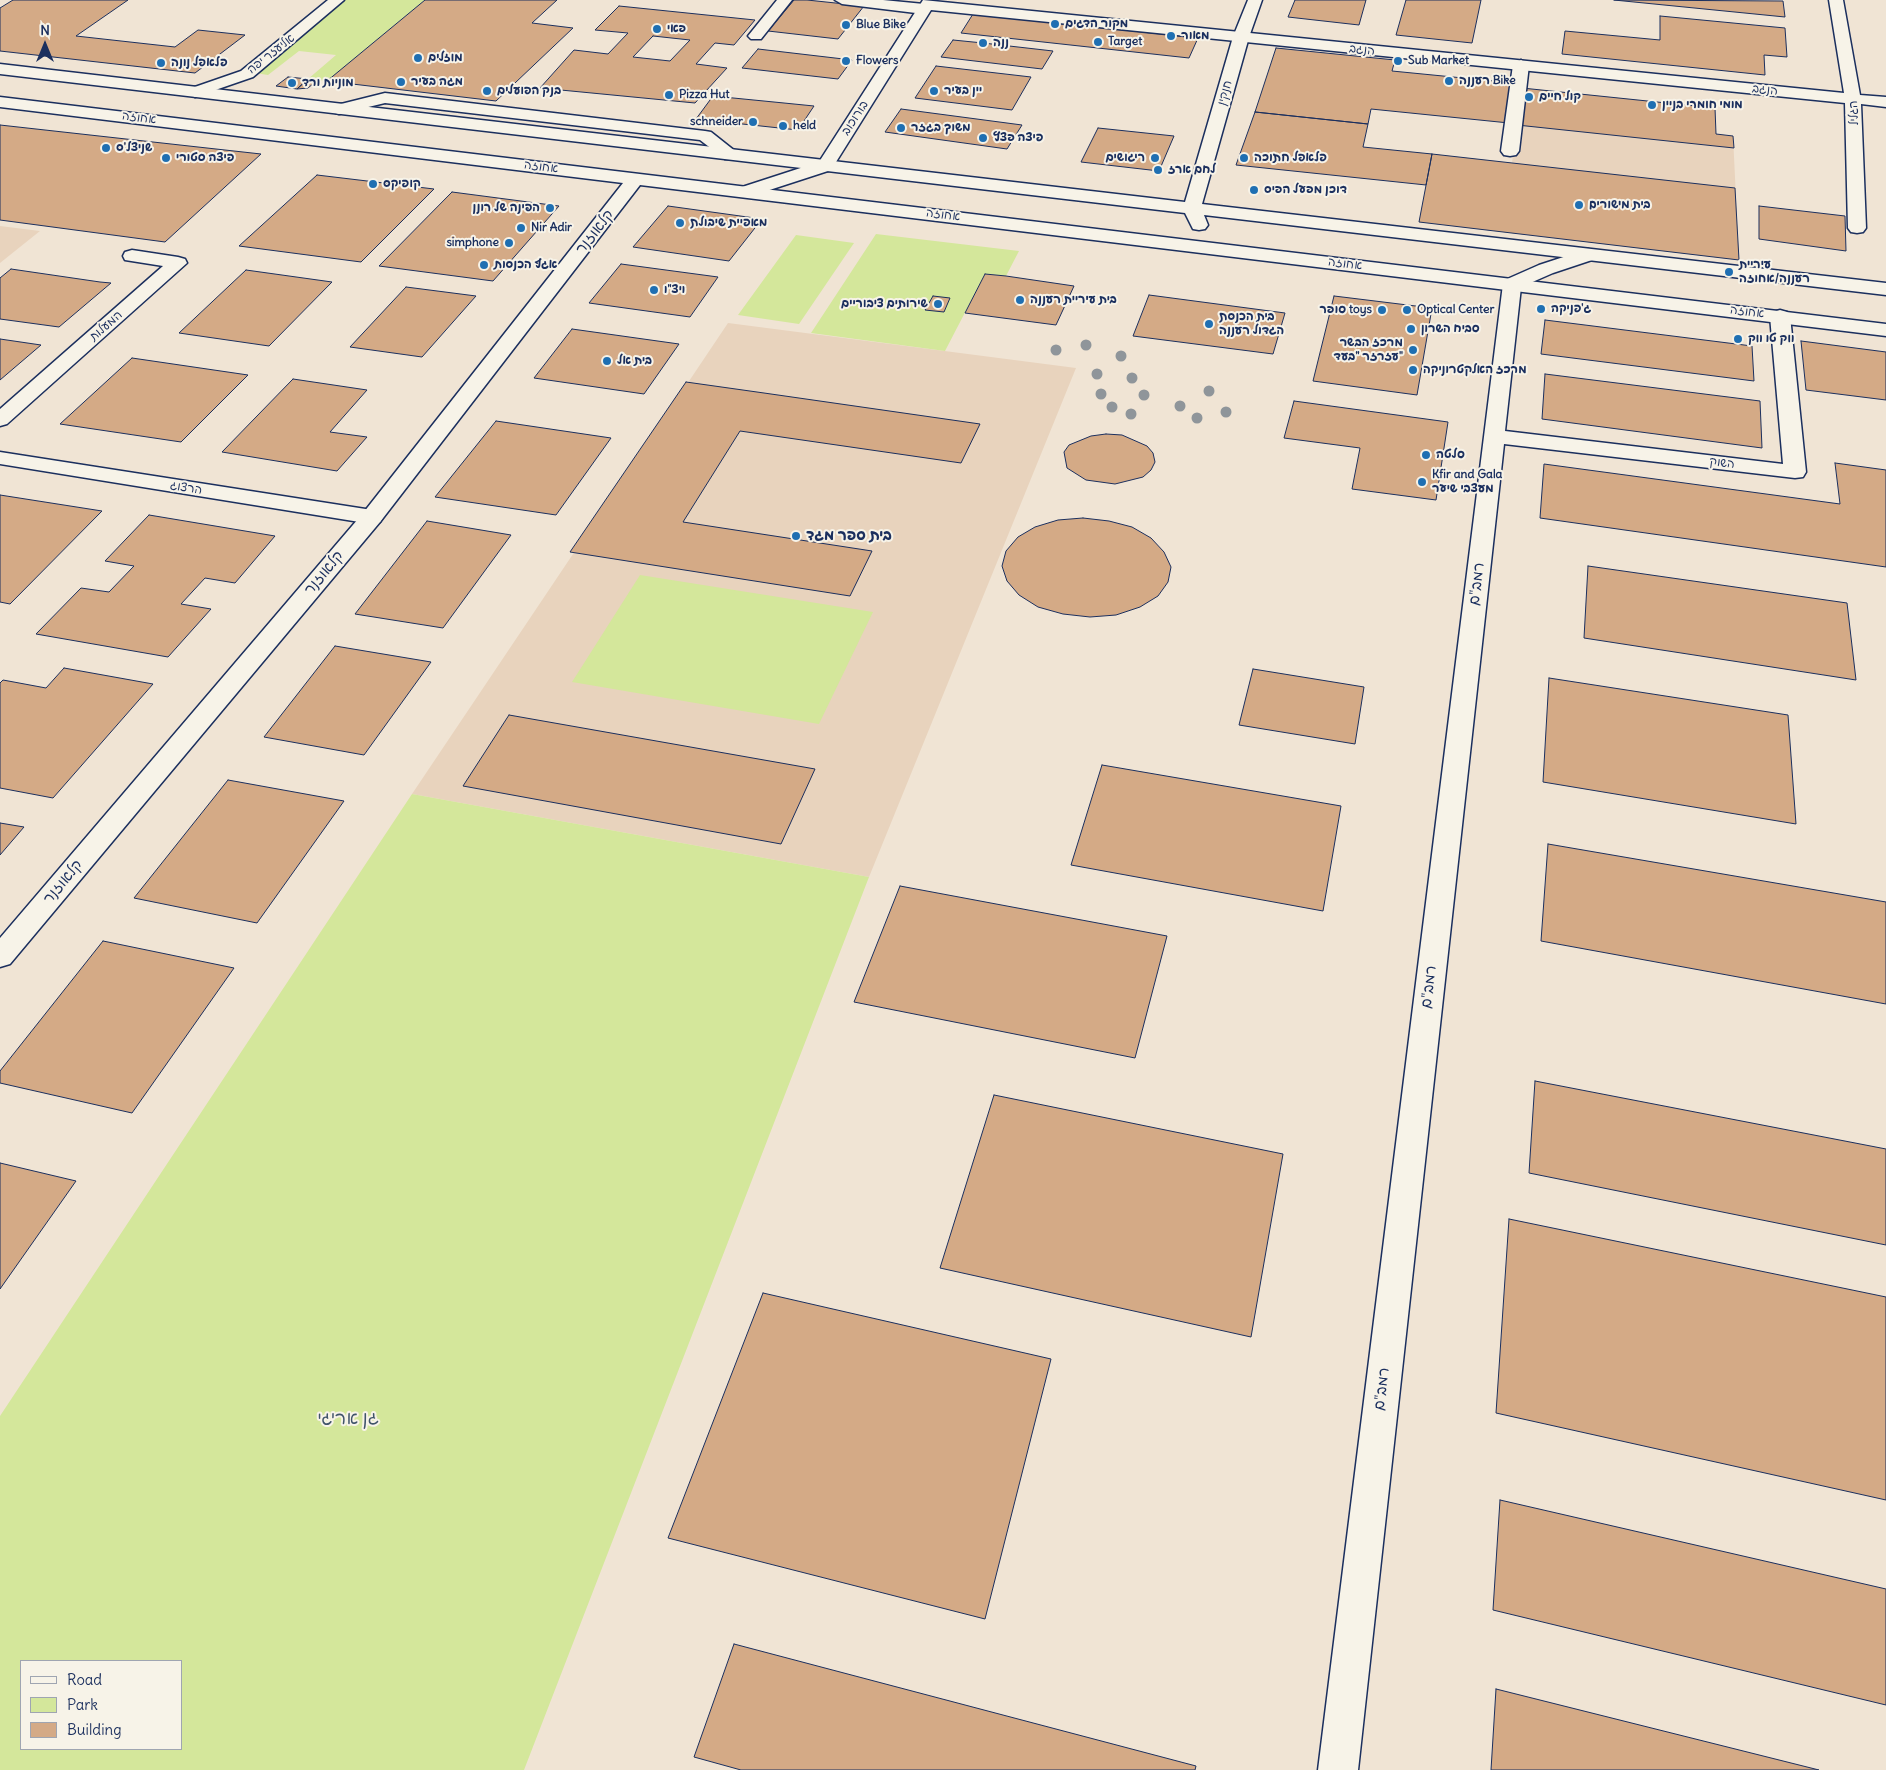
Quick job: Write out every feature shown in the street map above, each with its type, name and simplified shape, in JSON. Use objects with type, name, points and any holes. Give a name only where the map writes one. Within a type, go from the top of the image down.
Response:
[{"type":"street","name":"אליעזר יפה","points":[[195,92],[247,74],[338,0]]},
{"type":"street","points":[[756,36],[785,0]]},
{"type":"street","name":"הנגב","points":[[842,0],[927,4],[1886,102]]},
{"type":"street","name":"חנקין","points":[[1192,208],[1242,37],[1255,0]]},
{"type":"street","name":"הגליל","points":[[1836,0],[1854,99],[1858,228]]},
{"type":"street","name":"בורוכוב","points":[[824,166],[927,4]]},
{"type":"street","points":[[1510,151],[1521,65]]},
{"type":"street","points":[[0,69],[1886,290]]},
{"type":"street","name":"אחוזה","points":[[0,102],[1886,330]]},
{"type":"street","points":[[745,192],[824,166]]},
{"type":"street","name":"קלאוזנר","points":[[0,957],[372,517],[636,178]]},
{"type":"street","points":[[1148,203],[1180,196],[1199,186]]},
{"type":"street","points":[[1192,208],[1202,230],[1223,249]]},
{"type":"street","points":[[1512,284],[1546,269],[1588,255]]},
{"type":"street","name":"המעלות","points":[[0,420],[178,263],[132,256]]},
{"type":"street","name":"רמב\"ם","points":[[1338,1770],[1512,284]]},
{"type":"street","name":"השוק","points":[[1494,436],[1795,472],[1780,316]]},
{"type":"street","name":"הרצוג","points":[[0,458],[372,517]]},
{"type":"shaded area","points":[[1522,88],[1715,108],[1716,134],[1733,136],[1739,260],[1419,222],[1432,154],[1512,163]]},
{"type":"shaded area","points":[[0,226],[40,231],[0,263]]},
{"type":"shaded area","name":"בית ספר מגד","points":[[728,323],[1076,368],[869,877],[412,794]]},
{"type":"green space","points":[[337,0],[425,0],[327,81],[308,79],[336,55],[299,51],[268,75],[249,72]]},
{"type":"green space","points":[[876,234],[1019,251],[1006,276],[985,274],[945,351],[811,333]]},
{"type":"green space","points":[[796,235],[854,243],[799,324],[738,315]]},
{"type":"green space","points":[[640,575],[873,612],[819,724],[572,682]]},
{"type":"green space","name":"גן אריגי","points":[[412,794],[869,877],[524,1770],[0,1770],[0,1416]]},
{"type":"building","points":[[13,0],[128,0],[76,36],[175,47],[198,30],[245,35],[195,73],[0,51],[0,8]]},
{"type":"building","points":[[425,0],[557,0],[532,23],[573,28],[496,101],[327,81]]},
{"type":"building","points":[[794,0],[864,6],[838,39],[768,31]]},
{"type":"building","points":[[1295,0],[1366,0],[1359,25],[1288,17]]},
{"type":"building","points":[[1406,0],[1481,0],[1472,43],[1396,35]]},
{"type":"building","points":[[1614,0],[1783,1],[1785,17]]},
{"type":"building","points":[[619,6],[755,20],[734,45],[715,43],[696,64],[727,68],[695,103],[540,88],[574,50],[608,54],[628,33],[595,30]],"holes":[[[653,36],[690,40],[670,61],[633,57]]]},
{"type":"building","points":[[973,14],[1198,38],[1189,58],[961,33]]},
{"type":"building","points":[[1660,16],[1785,28],[1787,57],[1764,55],[1765,75],[1562,54],[1565,31],[1660,40]]},
{"type":"building","points":[[953,40],[1053,51],[1042,69],[941,57]]},
{"type":"building","points":[[1276,48],[1395,60],[1392,71],[1514,83],[1509,123],[1371,109],[1368,124],[1255,112]]},
{"type":"building","points":[[758,49],[852,60],[838,79],[742,68]]},
{"type":"building","points":[[936,66],[1031,77],[1012,110],[915,98]]},
{"type":"building","name":"מוניות ורד","points":[[288,77],[308,79],[297,89],[276,86]]},
{"type":"building","points":[[308,79],[314,83],[308,88],[297,89]]},
{"type":"building","points":[[1522,88],[1715,108],[1716,134],[1733,136],[1734,148],[1517,125]]},
{"type":"building","points":[[713,96],[814,106],[798,130],[696,119]]},
{"type":"building","points":[[901,109],[1022,125],[1007,149],[885,132]]},
{"type":"building","points":[[1255,112],[1368,124],[1363,147],[1432,154],[1426,185],[1236,165]]},
{"type":"building","points":[[0,125],[261,154],[165,242],[0,220]]},
{"type":"building","points":[[1098,128],[1174,136],[1159,171],[1081,162]]},
{"type":"building","name":"בית מישורים","points":[[1432,154],[1735,188],[1739,260],[1419,222]]},
{"type":"building","points":[[317,175],[434,189],[361,262],[239,246]]},
{"type":"building","points":[[452,192],[559,206],[493,281],[379,266]]},
{"type":"building","points":[[668,206],[762,219],[729,261],[633,247]]},
{"type":"building","points":[[1759,206],[1845,216],[1846,251],[1759,239]]},
{"type":"building","name":"ויצ\"ו","points":[[621,264],[718,277],[690,317],[589,303]]},
{"type":"building","points":[[11,269],[111,283],[59,327],[0,319],[0,278]]},
{"type":"building","points":[[246,270],[332,282],[269,346],[179,333]]},
{"type":"building","name":"בית עיריית רעננה","points":[[985,274],[1074,286],[1056,325],[965,313]]},
{"type":"building","points":[[406,287],[476,296],[422,357],[350,347]]},
{"type":"building","name":"בית הכנסת הגדול רעננה","points":[[1149,295],[1285,313],[1273,354],[1133,336]]},
{"type":"building","name":"שירותים ציבוריים","points":[[933,296],[950,298],[944,312],[925,310]]},
{"type":"building","points":[[1334,296],[1432,308],[1417,395],[1313,381]]},
{"type":"building","points":[[1545,320],[1752,346],[1754,381],[1541,354]]},
{"type":"building","name":"בית אל","points":[[572,329],[679,344],[644,394],[534,378]]},
{"type":"building","points":[[0,339],[41,345],[0,380]]},
{"type":"building","points":[[1801,341],[1886,352],[1886,400],[1806,390]]},
{"type":"building","points":[[132,358],[248,375],[181,442],[60,424]]},
{"type":"building","points":[[1545,374],[1760,401],[1762,448],[1542,419]]},
{"type":"building","points":[[293,379],[367,390],[330,432],[367,437],[337,471],[222,452]]},
{"type":"building","points":[[686,382],[980,424],[961,463],[740,431],[683,522],[872,551],[850,596],[570,552]]},
{"type":"building","points":[[1294,401],[1448,422],[1436,500],[1352,489],[1360,448],[1284,438]]},
{"type":"building","points":[[496,421],[611,438],[556,515],[435,497]]},
{"type":"building","points":[[1106,434],[1122,435],[1147,446],[1153,453],[1155,462],[1151,470],[1143,477],[1115,484],[1086,480],[1067,468],[1064,452],[1069,445],[1091,436]]},
{"type":"building","points":[[1835,463],[1886,470],[1886,567],[1540,518],[1544,464],[1840,504]]},
{"type":"building","points":[[0,495],[102,511],[10,604],[0,602]]},
{"type":"building","points":[[149,515],[275,536],[235,583],[205,578],[181,604],[211,609],[168,657],[36,634],[81,588],[109,592],[134,566],[105,561]]},
{"type":"building","points":[[1083,518],[1109,521],[1132,527],[1151,538],[1164,552],[1171,567],[1168,582],[1158,596],[1140,607],[1116,615],[1090,617],[1063,614],[1038,607],[1019,595],[1007,581],[1002,566],[1006,551],[1018,537],[1035,527],[1058,520]]},
{"type":"building","points":[[427,521],[511,535],[443,628],[355,614]]},
{"type":"building","points":[[1588,566],[1847,603],[1856,680],[1584,638]]},
{"type":"building","points":[[335,646],[431,662],[364,755],[264,737]]},
{"type":"building","points":[[64,668],[153,684],[53,798],[0,788],[0,683],[3,680],[46,688]]},
{"type":"building","points":[[1253,669],[1364,687],[1355,744],[1239,725]]},
{"type":"building","points":[[1549,678],[1788,715],[1796,824],[1543,782]]},
{"type":"building","points":[[509,715],[815,769],[781,844],[463,786]]},
{"type":"building","points":[[1102,765],[1341,806],[1323,911],[1071,865]]},
{"type":"building","points":[[228,780],[344,801],[257,923],[134,898]]},
{"type":"building","points":[[0,823],[24,827],[0,855]]},
{"type":"building","points":[[1548,844],[1886,902],[1886,1004],[1541,941]]},
{"type":"building","points":[[900,886],[1167,936],[1135,1058],[854,1002]]},
{"type":"building","points":[[103,941],[234,968],[132,1113],[0,1083],[0,1071]]},
{"type":"building","points":[[1535,1081],[1886,1149],[1886,1245],[1529,1173]]},
{"type":"building","points":[[994,1095],[1283,1154],[1251,1337],[940,1268]]},
{"type":"building","points":[[0,1163],[76,1181],[0,1289]]},
{"type":"building","points":[[1509,1219],[1886,1297],[1886,1500],[1496,1413]]},
{"type":"building","points":[[763,1293],[1051,1359],[985,1619],[668,1538]]},
{"type":"building","points":[[1500,1500],[1886,1589],[1886,1705],[1493,1610]]},
{"type":"building","points":[[734,1644],[1196,1766],[1195,1770],[741,1770],[694,1757]]},
{"type":"building","points":[[1496,1689],[1819,1770],[1491,1770]]},
{"type":"place","name":"מקור הדגים","points":[[1055,24]]},
{"type":"place","name":"Blue Bike","points":[[846,25]]},
{"type":"place","name":"פאי","points":[[657,29]]},
{"type":"place","name":"מאור","points":[[1171,36]]},
{"type":"place","name":"Target","points":[[1098,42]]},
{"type":"place","name":"ננה","points":[[983,43]]},
{"type":"place","name":"מוזלים","points":[[418,58]]},
{"type":"place","name":"Flowers","points":[[846,61]]},
{"type":"place","name":"Sub Market","points":[[1398,61]]},
{"type":"place","name":"פלאפל נונה","points":[[161,63]]},
{"type":"place","name":"רעננה Bike","points":[[1449,81]]},
{"type":"place","name":"מגה בעיר","points":[[401,82]]},
{"type":"place","name":"מוניות ורד","points":[[292,83]]},
{"type":"place","name":"בנק הפועלים","points":[[487,91]]},
{"type":"place","name":"יין בעיר","points":[[934,91]]},
{"type":"place","name":"Pizza Hut","points":[[669,95]]},
{"type":"place","name":"קול חיים","points":[[1529,97]]},
{"type":"place","name":"מומי חומרי בניין","points":[[1652,105]]},
{"type":"place","name":"schneider","points":[[753,122]]},
{"type":"place","name":"held","points":[[783,126]]},
{"type":"place","name":"משוך בגזר","points":[[901,128]]},
{"type":"place","name":"פיצה פצץ","points":[[983,138]]},
{"type":"place","name":"שניצל'ס","points":[[106,148]]},
{"type":"place","name":"פיצה סטורי","points":[[166,158]]},
{"type":"place","name":"ריגושים","points":[[1155,158]]},
{"type":"place","name":"פלאפל חתוכה","points":[[1244,158]]},
{"type":"place","name":"לחם ארז","points":[[1158,170]]},
{"type":"place","name":"קופיקס","points":[[373,184]]},
{"type":"place","name":"דוכן מפעל הפיס","points":[[1254,190]]},
{"type":"place","name":"בית מישורים","points":[[1579,205]]},
{"type":"place","name":"הפינה של רונן","points":[[550,208]]},
{"type":"place","name":"מאפיית שיבולת","points":[[680,223]]},
{"type":"place","name":"Nir Adir","points":[[521,228]]},
{"type":"place","name":"simphone","points":[[509,243]]},
{"type":"place","name":"אגף הכנסות","points":[[484,265]]},
{"type":"place","name":"עיריית רעננה/אחוזה","points":[[1729,272]]},
{"type":"place","name":"ויצ\"ו","points":[[654,290]]},
{"type":"place","name":"בית עיריית רעננה","points":[[1020,300]]},
{"type":"place","name":"שירותים ציבוריים","points":[[938,304]]},
{"type":"place","name":"ג'פניקה","points":[[1541,309]]},
{"type":"place","name":"סופר toys","points":[[1382,310]]},
{"type":"place","name":"Optical Center","points":[[1407,310]]},
{"type":"place","name":"בית הכנסת הגדול רעננה","points":[[1209,324]]},
{"type":"place","name":"סביח השרון","points":[[1411,329]]},
{"type":"place","name":"ווק טו ווק","points":[[1738,339]]},
{"type":"place","name":"מרכז הבשר עזרזר \"בעד\"","points":[[1413,350]]},
{"type":"place","name":"בית אל","points":[[607,361]]},
{"type":"place","name":"מרכז האלקטרוניקה","points":[[1413,370]]},
{"type":"place","name":"סלטה","points":[[1426,455]]},
{"type":"place","name":"Kfir and Gala מעצבי שיער","points":[[1422,482]]},
{"type":"place","name":"בית ספר מגד","points":[[796,536]]}]
